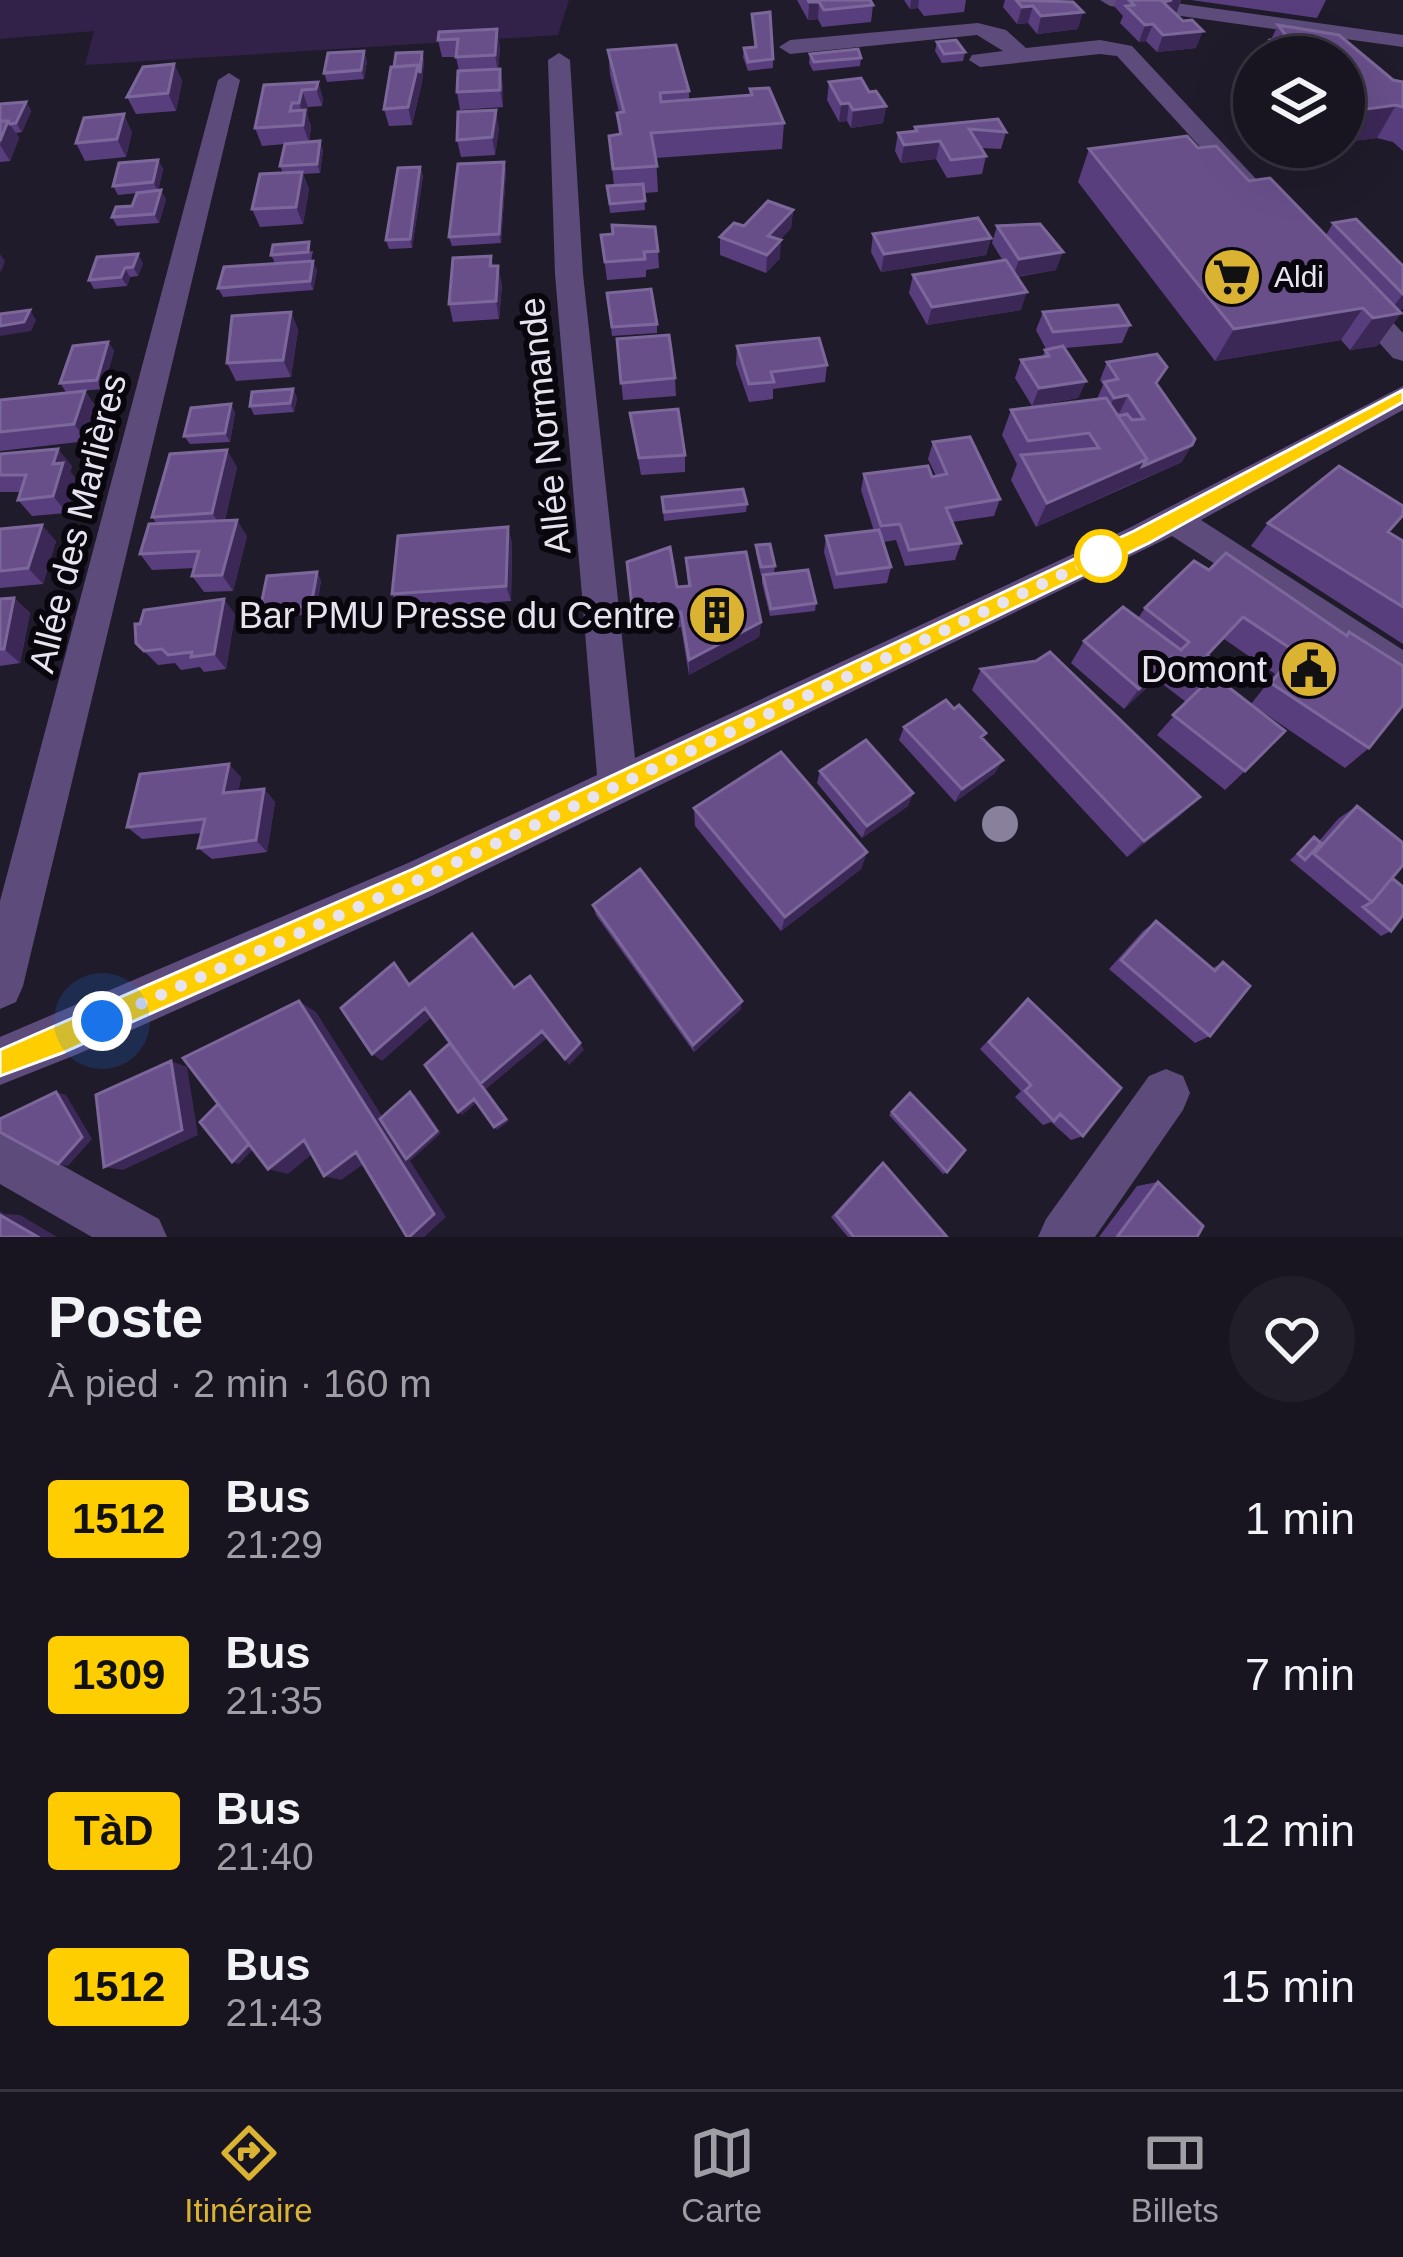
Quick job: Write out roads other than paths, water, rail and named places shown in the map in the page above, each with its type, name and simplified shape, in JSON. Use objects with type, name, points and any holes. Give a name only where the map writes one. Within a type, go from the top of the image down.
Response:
[{"type":"street","points":[[1110,0],[1403,41]]},
{"type":"street","points":[[790,47],[977,29],[998,35],[1020,55]]},
{"type":"street","points":[[1371,37],[1403,63]]},
{"type":"street","points":[[980,60],[1113,47],[1124,51],[1261,198]]},
{"type":"street","name":"Allée Normande","points":[[559,60],[568,274],[618,785]]},
{"type":"street","name":"Allée des Marlières","points":[[0,986],[229,80]]},
{"type":"street","points":[[1340,283],[1403,351]]},
{"type":"street","points":[[0,1061],[381,897],[618,785],[1174,520],[1403,397]]},
{"type":"street","points":[[1174,520],[1403,670]]},
{"type":"street","points":[[1064,1237],[1166,1093]]},
{"type":"street","points":[[0,1156],[140,1237]]},
{"type":"place","name":"Aldi","points":[[1232,277]]},
{"type":"place","name":"Bar PMU Presse du Centre","points":[[717,615]]},
{"type":"place","name":"Domont","points":[[1309,669]]}]
